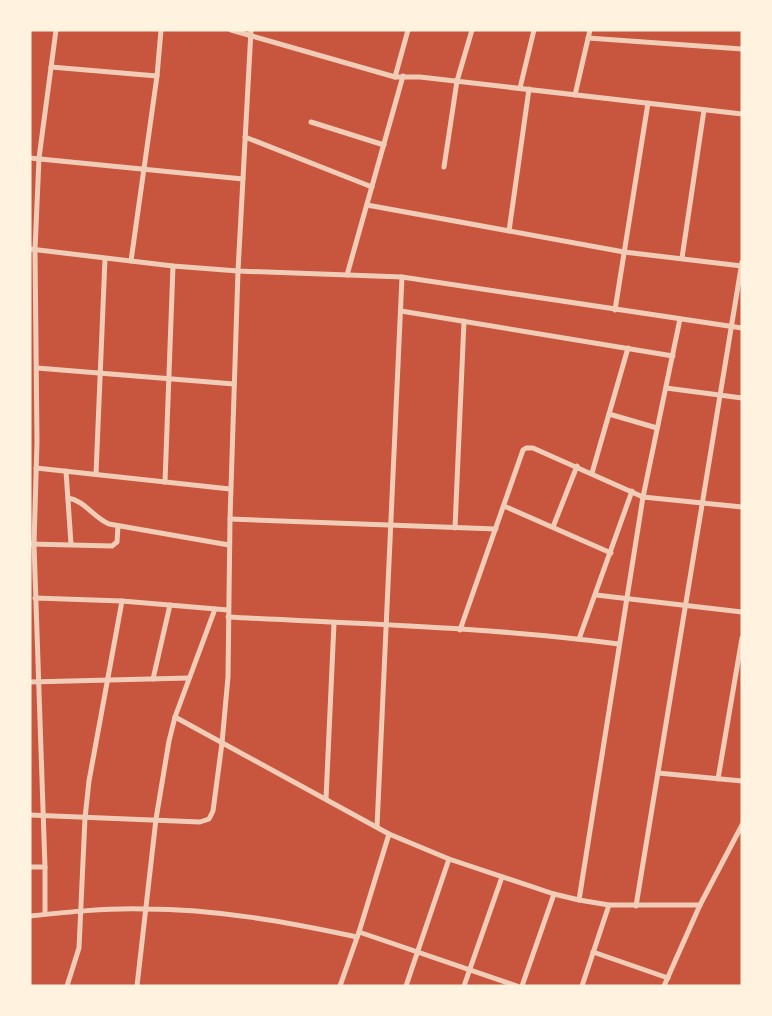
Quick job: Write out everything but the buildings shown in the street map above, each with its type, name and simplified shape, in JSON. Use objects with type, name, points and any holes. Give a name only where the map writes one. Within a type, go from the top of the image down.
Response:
[{"type":"street","points":[[45,914],[36,598],[32,544],[36,468],[37,368],[33,249],[39,158],[56,30]]},
{"type":"street","points":[[130,261],[157,76],[161,30]]},
{"type":"street","points":[[231,30],[250,32],[395,76],[742,114]]},
{"type":"street","points":[[395,76],[407,30]]},
{"type":"street","points":[[444,167],[457,81],[472,30]]},
{"type":"street","points":[[520,88],[534,30]]},
{"type":"street","points":[[575,95],[590,30]]},
{"type":"street","points":[[30,815],[201,822],[209,819],[213,811],[228,677],[230,489],[250,32]]},
{"type":"street","points":[[588,38],[742,49]]},
{"type":"street","points":[[51,67],[157,76]]},
{"type":"street","points":[[347,275],[403,76]]},
{"type":"street","points":[[509,231],[529,89]]},
{"type":"street","points":[[615,310],[648,103]]},
{"type":"street","points":[[682,258],[704,110]]},
{"type":"street","points":[[311,122],[384,145]]},
{"type":"street","points":[[245,137],[372,187]]},
{"type":"street","points":[[30,158],[243,179]]},
{"type":"street","points":[[367,205],[624,252],[742,264],[636,906]]},
{"type":"street","points":[[33,249],[105,259],[238,271],[402,277],[742,328]]},
{"type":"street","points":[[96,474],[105,259]]},
{"type":"street","points":[[165,482],[173,266]]},
{"type":"street","points":[[377,827],[402,277]]},
{"type":"street","points":[[400,311],[673,356]]},
{"type":"street","points":[[579,900],[643,497],[680,319]]},
{"type":"street","points":[[454,528],[464,321]]},
{"type":"street","points":[[592,473],[628,348]]},
{"type":"street","points":[[37,368],[234,384]]},
{"type":"street","points":[[666,388],[742,398]]},
{"type":"street","points":[[609,414],[657,428]]},
{"type":"street","points":[[460,630],[523,450],[526,448],[533,448],[577,466],[643,497],[742,507]]},
{"type":"street","points":[[553,527],[577,466]]},
{"type":"street","points":[[36,468],[230,489]]},
{"type":"street","points":[[66,471],[71,544]]},
{"type":"street","points":[[579,639],[632,492]]},
{"type":"street","points":[[68,498],[77,501],[103,522],[229,545]]},
{"type":"street","points":[[504,506],[611,553]]},
{"type":"street","points":[[230,519],[496,529]]},
{"type":"street","points":[[32,544],[115,544],[118,526]]},
{"type":"street","points":[[596,595],[742,612]]},
{"type":"street","points":[[36,598],[122,601],[228,610]]},
{"type":"street","points":[[66,986],[77,956],[85,818],[122,601]]},
{"type":"street","points":[[153,679],[170,605]]},
{"type":"street","points":[[137,986],[156,819],[175,717],[214,609]]},
{"type":"street","points":[[228,617],[460,630],[619,644]]},
{"type":"street","points":[[326,799],[334,623]]},
{"type":"street","points":[[718,778],[742,638]]},
{"type":"street","points":[[30,682],[189,678]]},
{"type":"street","points":[[175,717],[389,834],[449,859],[579,900],[609,905],[700,905]]},
{"type":"street","points":[[658,774],[742,782]]},
{"type":"street","points":[[669,986],[664,986],[700,905],[742,825]]},
{"type":"street","points":[[340,986],[389,834]]},
{"type":"street","points":[[406,986],[449,859]]},
{"type":"street","points":[[30,867],[45,867]]},
{"type":"street","points":[[464,986],[502,877]]},
{"type":"street","points":[[522,986],[554,894]]},
{"type":"street","points":[[582,986],[609,905]]},
{"type":"street","points":[[30,916],[81,911],[145,909],[248,917],[358,934],[517,986]]},
{"type":"street","points":[[593,952],[668,978]]}]
